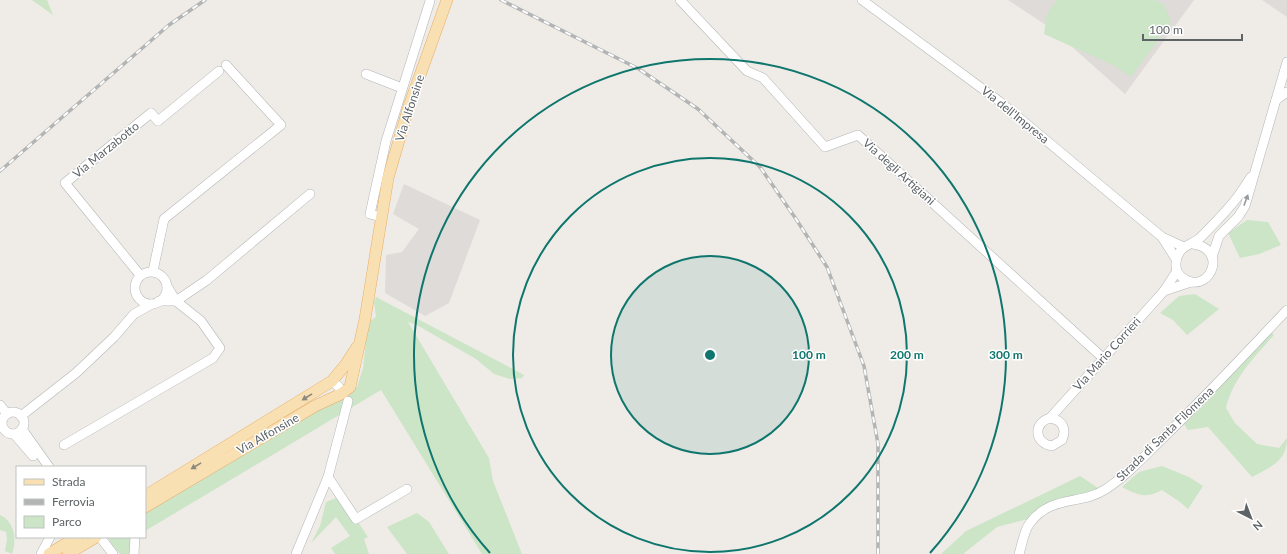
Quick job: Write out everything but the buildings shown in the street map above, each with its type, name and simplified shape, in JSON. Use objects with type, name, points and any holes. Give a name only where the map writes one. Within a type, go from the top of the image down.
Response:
[{"type":"main road","name":"Via Alfonsine","points":[[146,506],[315,406],[345,398],[350,387],[361,339],[388,178],[409,106],[447,0]]},
{"type":"main road","name":"Via Alfonsine","points":[[146,495],[332,381],[346,364],[361,339]]},
{"type":"main road","points":[[49,554],[75,538]]},
{"type":"main road","points":[[68,554],[96,538]]},
{"type":"street","name":"Via degli Artigiani","points":[[680,0],[747,71],[763,78],[825,147],[858,135],[1102,358]]},
{"type":"street","name":"Via dell'Impresa","points":[[862,0],[999,101],[1162,237],[1176,259]]},
{"type":"street","name":"Via Alfonsine","points":[[381,217],[370,214],[386,141],[430,1]]},
{"type":"street","name":"Via Mario Corrieri","points":[[1164,291],[1191,282],[1201,281],[1209,275],[1213,266],[1212,257],[1219,236],[1238,217],[1245,206],[1287,62]]},
{"type":"street","points":[[153,272],[164,219],[281,125],[226,65]]},
{"type":"street","name":"Via Marzabotto","points":[[140,275],[65,183],[151,113],[158,121],[219,72]]},
{"type":"street","name":"Via Alfonsine","points":[[366,74],[402,88]]},
{"type":"street","points":[[1276,100],[1287,92]]},
{"type":"street","name":"Via Mario Corrieri","points":[[1176,259],[1226,210],[1253,175]]},
{"type":"street","points":[[64,445],[214,358],[220,348],[201,321],[176,301],[162,276],[153,272],[140,275],[134,289],[142,302],[176,301],[207,280],[310,194]]},
{"type":"street","points":[[1226,210],[1230,210],[1238,217]]},
{"type":"street","name":"Via dell'Impresa","points":[[1162,237],[1189,245]]},
{"type":"street","points":[[1189,245],[1201,245],[1208,250],[1212,257]]},
{"type":"street","points":[[1176,259],[1177,271],[1183,278],[1191,282]]},
{"type":"street","name":"Via Mario Corrieri","points":[[1050,418],[1102,358],[1164,291],[1177,271]]},
{"type":"street","points":[[21,416],[76,373],[114,337],[134,314],[164,296],[167,286]]},
{"type":"street","points":[[134,314],[139,299]]},
{"type":"street","name":"Strada di Santa Filomena","points":[[1019,554],[1029,523],[1046,508],[1056,503],[1087,497],[1105,490],[1126,474],[1205,397],[1287,310]]},
{"type":"street","points":[[296,554],[328,477],[345,398],[339,387],[332,381]]},
{"type":"street","points":[[0,405],[7,414]]},
{"type":"street","points":[[18,432],[24,424],[21,416],[13,412],[7,414],[3,419],[1,426],[5,431],[18,432],[47,466]]},
{"type":"street","points":[[18,432],[41,466]]},
{"type":"street","points":[[328,477],[356,519],[407,489]]},
{"type":"street","points":[[146,513],[160,498]]},
{"type":"street","points":[[41,554],[49,538]]},
{"type":"street","points":[[96,538],[113,554]]},
{"type":"street","points":[[134,554],[135,538]]},
{"type":"shaded area","points":[[1008,0],[1194,0],[1125,94],[1052,29]]},
{"type":"shaded area","points":[[1262,0],[1287,0],[1287,17]]},
{"type":"shaded area","points":[[404,184],[480,220],[449,303],[425,316],[385,293],[386,255],[402,252],[419,229],[393,214]]},
{"type":"green space","points":[[32,0],[47,0],[53,15]]},
{"type":"green space","points":[[1057,0],[1154,0],[1164,4],[1171,22],[1131,77],[1113,65],[1044,34],[1047,14]]},
{"type":"green space","points":[[1247,220],[1268,222],[1281,245],[1259,254],[1240,258],[1228,233]]},
{"type":"green space","points":[[1195,294],[1219,309],[1187,335],[1173,320],[1160,313],[1179,296]]},
{"type":"green space","points":[[376,297],[524,375],[522,378],[510,379],[494,374],[476,359],[415,324],[408,322],[489,458],[493,481],[522,554],[482,554],[381,390],[146,530],[146,511],[218,466],[357,387],[363,368],[368,322],[376,317],[374,302]]},
{"type":"green space","points":[[1268,329],[1274,335],[1252,360],[1239,378],[1229,397],[1226,408],[1235,423],[1257,444],[1279,448],[1287,438],[1284,453],[1281,458],[1271,467],[1252,477],[1208,427],[1188,430],[1184,424],[1203,406],[1219,385]]},
{"type":"green space","points":[[1162,466],[1189,477],[1203,486],[1188,509],[1162,490],[1156,493],[1142,495],[1122,487],[1139,472]]},
{"type":"green space","points":[[1080,476],[1098,488],[1089,495],[1032,518],[997,527],[963,554],[941,554],[966,531]]},
{"type":"green space","points":[[336,498],[356,519],[368,537],[364,539],[369,554],[335,554],[331,548],[350,536],[336,517],[311,543],[320,526],[326,502]]},
{"type":"green space","points":[[417,513],[429,522],[449,554],[407,554],[387,527]]},
{"type":"green space","points":[[0,515],[9,522],[14,532],[14,549],[12,554],[5,551],[7,539],[6,532],[0,530]]},
{"type":"green space","points":[[108,538],[134,538],[130,540],[140,554],[120,554],[112,545]]},
{"type":"railway","points":[[0,171],[169,25],[205,0]]},
{"type":"railway","points":[[501,0],[639,69],[698,109],[760,167],[796,219],[827,267],[864,366],[878,444],[878,554]]}]
